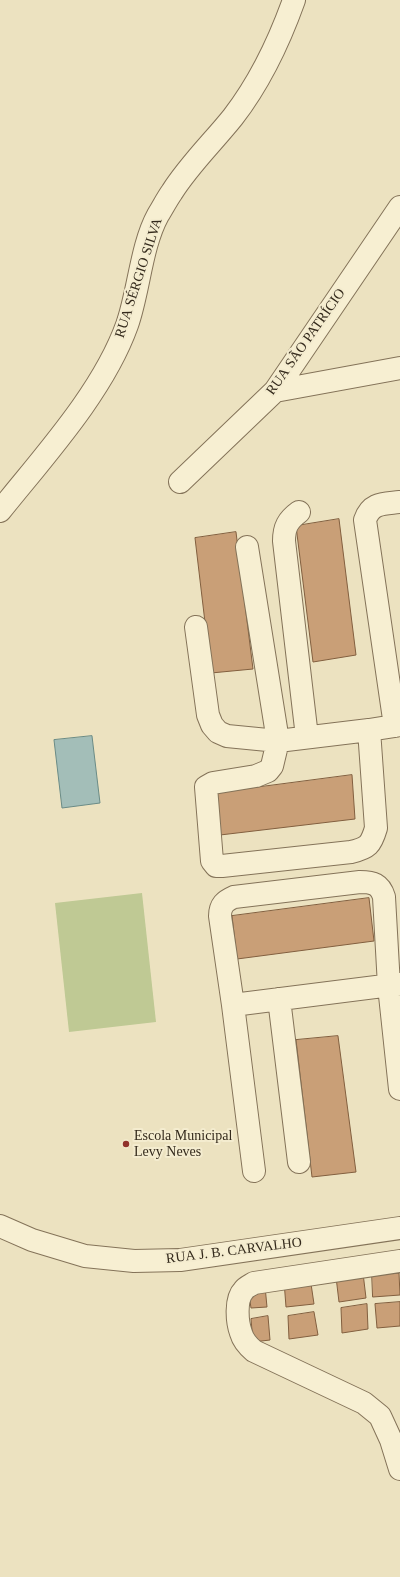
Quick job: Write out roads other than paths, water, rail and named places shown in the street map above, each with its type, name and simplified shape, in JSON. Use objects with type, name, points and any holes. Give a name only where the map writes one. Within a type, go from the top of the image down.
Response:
[{"type":"street","name":"RUA SÉRGIO SILVA","points":[[0,512],[71,421],[107,368],[126,325],[146,248],[155,221],[172,191],[233,116],[267,66],[294,0]]},
{"type":"street","name":"RUA SÃO PATRÍCIO","points":[[180,482],[275,391],[400,207]]},
{"type":"street","points":[[275,391],[400,368]]},
{"type":"street","points":[[196,627],[208,715],[212,725],[218,732],[227,736],[278,741],[369,730],[397,725],[365,520],[372,507],[378,504],[400,502]]},
{"type":"street","points":[[299,512],[292,516],[287,522],[284,530],[284,541],[307,737]]},
{"type":"street","points":[[247,547],[278,741],[272,766],[268,771],[256,776],[213,783],[206,786],[212,861],[216,866],[350,852],[368,847],[373,839],[376,828],[369,730]]},
{"type":"street","points":[[254,1171],[220,916],[220,909],[223,903],[227,900],[234,897],[360,882],[377,884],[384,897],[395,985],[400,1089]]},
{"type":"street","points":[[233,1005],[395,985]]},
{"type":"street","points":[[279,999],[299,1162]]},
{"type":"street","name":"RUA J. B. CARVALHO","points":[[0,1226],[32,1240],[85,1256],[134,1261],[180,1260],[400,1228]]},
{"type":"street","points":[[400,1261],[254,1283],[244,1290],[237,1309],[240,1333],[246,1344],[254,1351],[364,1403],[380,1416],[391,1440],[400,1469]]},
{"type":"water","points":[[92,736],[100,803],[62,808],[54,740]]},
{"type":"place","name":"Escola Municipal Levy Neves","points":[[126,1144]]}]
